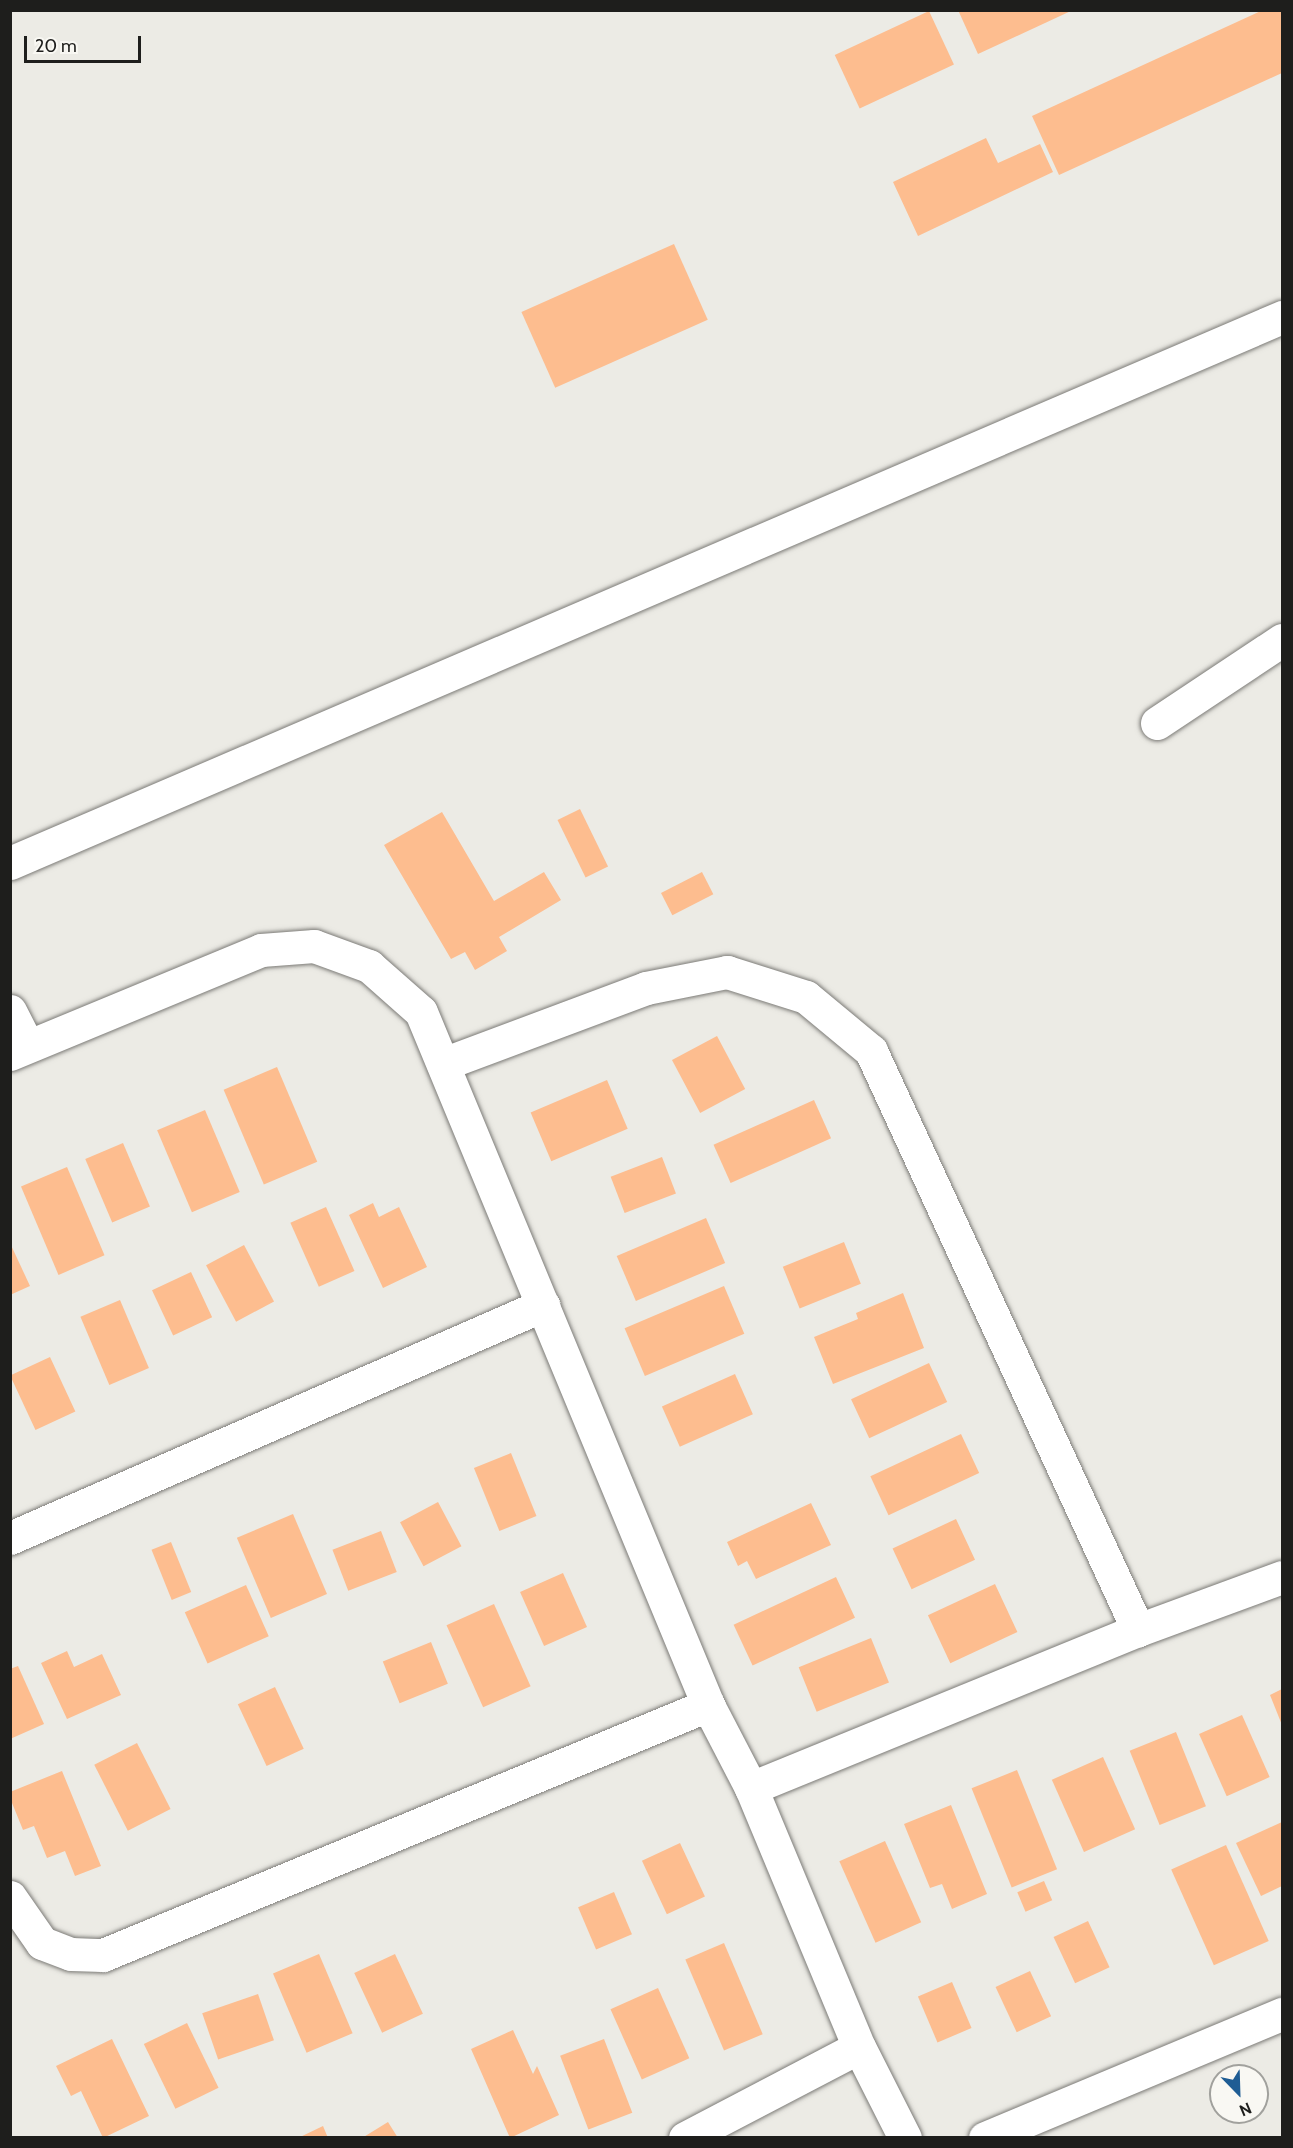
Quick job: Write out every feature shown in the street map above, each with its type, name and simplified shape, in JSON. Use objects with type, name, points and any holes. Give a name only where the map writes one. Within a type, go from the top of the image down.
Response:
[{"type":"street","points":[[10,863],[1282,317]]},
{"type":"street","points":[[1157,723],[1282,640]]},
{"type":"street","points":[[10,1011],[19,1050],[261,950],[314,946],[369,966],[421,1012],[708,1705],[752,1788],[859,2047],[904,2138]]},
{"type":"street","points":[[443,1064],[646,988],[727,972],[807,997],[871,1051],[1138,1630]]},
{"type":"street","points":[[10,1538],[543,1305]]},
{"type":"street","points":[[752,1788],[1138,1630],[1282,1577]]},
{"type":"street","points":[[10,1897],[42,1943],[71,1954],[103,1955],[708,1705]]},
{"type":"street","points":[[985,2138],[1282,2014]]},
{"type":"street","points":[[685,2138],[859,2047]]},
{"type":"building","points":[[958,10],[1073,10],[978,54]]},
{"type":"building","points":[[1263,10],[1282,10],[1282,73],[1059,175],[1032,116]]},
{"type":"building","points":[[929,11],[954,64],[860,108],[835,55]]},
{"type":"building","points":[[986,138],[998,163],[1040,144],[1053,172],[918,236],[893,182]]},
{"type":"building","points":[[674,244],[708,320],[555,388],[521,312]]},
{"type":"building","points":[[580,809],[608,867],[586,877],[558,820]]},
{"type":"building","points":[[442,812],[494,901],[544,872],[561,900],[499,937],[507,951],[475,970],[465,952],[451,959],[384,845]]},
{"type":"building","points":[[702,872],[713,894],[672,915],[661,893]]},
{"type":"building","points":[[717,1036],[745,1089],[700,1113],[672,1060]]},
{"type":"building","points":[[277,1067],[317,1162],[264,1184],[224,1090]]},
{"type":"building","points":[[607,1080],[628,1129],[551,1161],[531,1112]]},
{"type":"building","points":[[814,1100],[831,1138],[731,1183],[714,1145]]},
{"type":"building","points":[[205,1110],[240,1192],[192,1212],[157,1130]]},
{"type":"building","points":[[123,1143],[150,1207],[112,1223],[85,1159]]},
{"type":"building","points":[[662,1157],[676,1193],[625,1213],[611,1177]]},
{"type":"building","points":[[67,1167],[105,1255],[58,1275],[21,1187]]},
{"type":"building","points":[[373,1203],[379,1217],[399,1207],[427,1267],[383,1288],[349,1215]]},
{"type":"building","points":[[326,1207],[354,1271],[319,1287],[290,1223]]},
{"type":"building","points":[[706,1218],[725,1263],[636,1301],[617,1256]]},
{"type":"building","points":[[844,1242],[861,1284],[800,1308],[783,1267]]},
{"type":"building","points":[[10,1243],[30,1286],[10,1295]]},
{"type":"building","points":[[244,1245],[274,1302],[236,1322],[206,1265]]},
{"type":"building","points":[[191,1272],[212,1317],[173,1335],[152,1290]]},
{"type":"building","points":[[724,1286],[744,1334],[645,1376],[625,1328]]},
{"type":"building","points":[[903,1293],[924,1348],[833,1384],[814,1337],[858,1319],[856,1313]]},
{"type":"building","points":[[120,1300],[149,1368],[109,1385],[80,1317]]},
{"type":"building","points":[[50,1357],[75,1411],[35,1430],[10,1376]]},
{"type":"building","points":[[929,1363],[947,1402],[869,1438],[851,1399]]},
{"type":"building","points":[[735,1374],[753,1414],[680,1447],[662,1407]]},
{"type":"building","points":[[961,1434],[979,1473],[889,1515],[870,1476]]},
{"type":"building","points":[[511,1453],[536,1516],[499,1531],[474,1468]]},
{"type":"building","points":[[438,1502],[461,1546],[424,1566],[400,1522]]},
{"type":"building","points":[[811,1503],[831,1545],[756,1579],[747,1561],[738,1566],[727,1542]]},
{"type":"building","points":[[293,1514],[327,1594],[271,1618],[237,1538]]},
{"type":"building","points":[[956,1519],[975,1560],[912,1589],[893,1549]]},
{"type":"building","points":[[381,1531],[397,1572],[348,1591],[332,1550]]},
{"type":"building","points":[[171,1542],[191,1592],[172,1600],[152,1550]]},
{"type":"building","points":[[563,1573],[587,1627],[544,1646],[520,1592]]},
{"type":"building","points":[[836,1577],[855,1618],[753,1666],[734,1625]]},
{"type":"building","points":[[995,1584],[1017,1632],[950,1663],[928,1615]]},
{"type":"building","points":[[246,1585],[269,1636],[208,1663],[185,1612]]},
{"type":"building","points":[[494,1604],[531,1686],[483,1707],[446,1625]]},
{"type":"building","points":[[871,1638],[889,1683],[817,1712],[799,1667]]},
{"type":"building","points":[[431,1642],[448,1684],[400,1703],[383,1661]]},
{"type":"building","points":[[67,1651],[74,1667],[102,1654],[121,1695],[67,1719],[41,1663]]},
{"type":"building","points":[[18,1666],[44,1724],[10,1739],[10,1669]]},
{"type":"building","points":[[275,1687],[304,1749],[267,1766],[238,1704]]},
{"type":"building","points":[[1282,1689],[1282,1725],[1270,1695]]},
{"type":"building","points":[[1242,1715],[1270,1777],[1227,1796],[1199,1734]]},
{"type":"building","points":[[1176,1732],[1206,1806],[1160,1825],[1130,1751]]},
{"type":"building","points":[[137,1743],[171,1809],[128,1831],[94,1765]]},
{"type":"building","points":[[1103,1757],[1135,1829],[1084,1852],[1052,1780]]},
{"type":"building","points":[[1017,1770],[1057,1869],[1012,1888],[972,1788]]},
{"type":"building","points":[[62,1771],[101,1866],[75,1876],[65,1851],[47,1858],[34,1826],[23,1830],[10,1798],[10,1792]]},
{"type":"building","points":[[951,1805],[987,1894],[952,1909],[942,1884],[930,1888],[904,1824]]},
{"type":"building","points":[[1282,1822],[1282,1886],[1261,1896],[1236,1843]]},
{"type":"building","points":[[885,1841],[921,1922],[876,1943],[839,1861]]},
{"type":"building","points":[[680,1843],[705,1896],[667,1914],[642,1861]]},
{"type":"building","points":[[1226,1845],[1269,1941],[1214,1965],[1171,1869]]},
{"type":"building","points":[[1044,1881],[1052,1900],[1026,1912],[1017,1892]]},
{"type":"building","points":[[614,1892],[632,1934],[596,1950],[578,1907]]},
{"type":"building","points":[[1088,1921],[1110,1967],[1075,1983],[1054,1937]]},
{"type":"building","points":[[724,1943],[763,2034],[724,2051],[685,1959]]},
{"type":"building","points":[[319,1954],[353,2033],[307,2053],[273,1974]]},
{"type":"building","points":[[395,1954],[423,2014],[382,2033],[354,1973]]},
{"type":"building","points":[[1030,1971],[1051,2016],[1017,2032],[996,1987]]},
{"type":"building","points":[[952,1982],[972,2028],[937,2042],[918,1996]]},
{"type":"building","points":[[658,1988],[689,2058],[642,2079],[610,2009]]},
{"type":"building","points":[[258,1994],[274,2040],[218,2060],[202,2013]]},
{"type":"building","points":[[187,2023],[219,2088],[175,2109],[144,2044]]},
{"type":"building","points":[[513,2030],[533,2074],[537,2066],[559,2115],[510,2138],[471,2049]]},
{"type":"building","points":[[112,2039],[149,2116],[103,2138],[81,2091],[71,2096],[56,2066]]},
{"type":"building","points":[[604,2039],[632,2113],[588,2130],[560,2056]]},
{"type":"building","points":[[388,2122],[398,2138],[362,2138]]},
{"type":"building","points":[[323,2126],[328,2138],[298,2138]]}]
